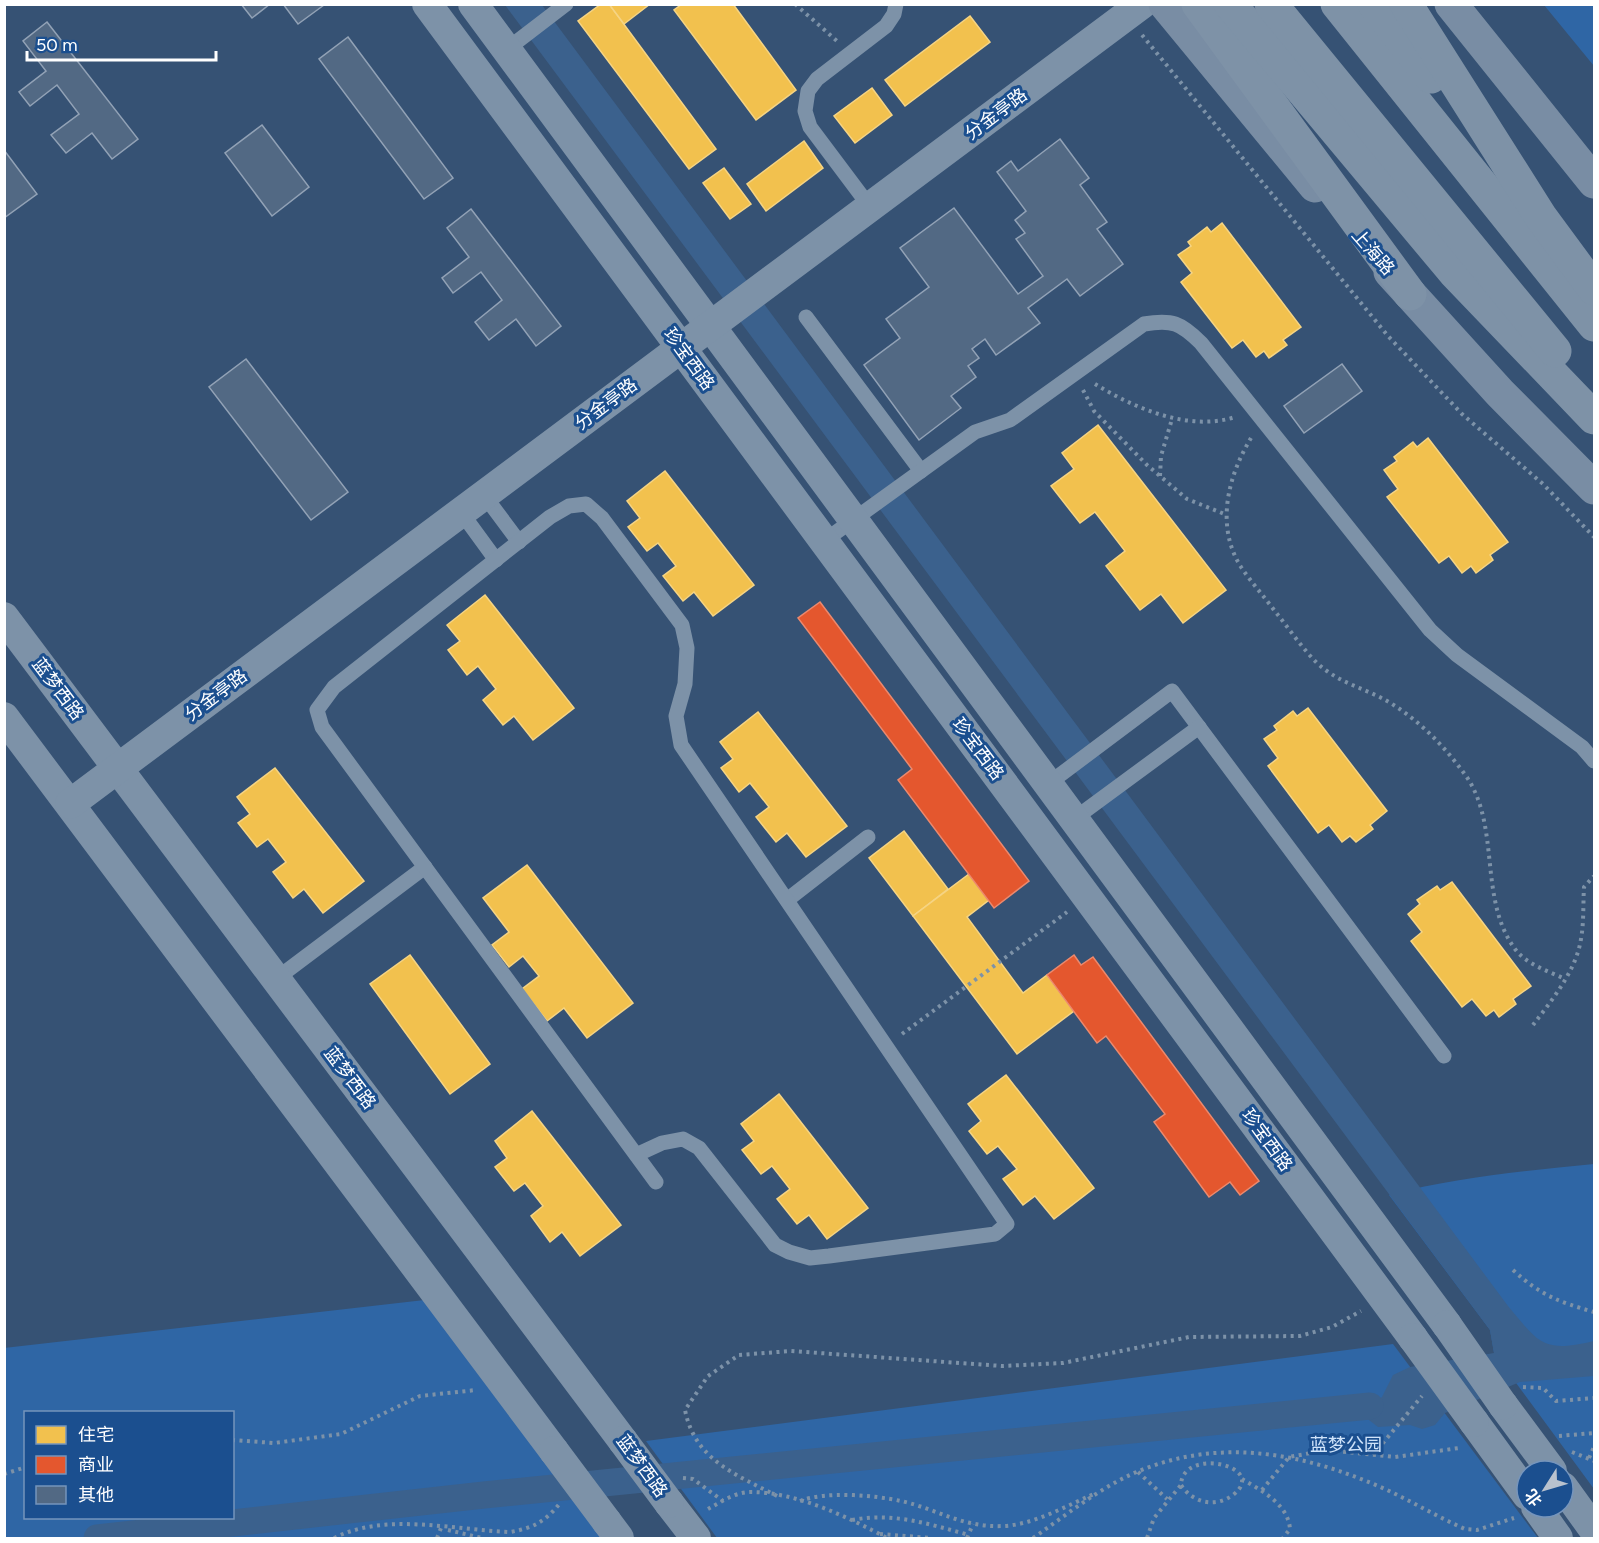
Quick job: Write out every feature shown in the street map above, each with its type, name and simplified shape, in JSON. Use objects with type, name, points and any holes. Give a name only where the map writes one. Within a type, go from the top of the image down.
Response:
[{"type":"highway","points":[[1198,4],[1410,294]]},
{"type":"highway","points":[[1230,4],[1454,272],[1594,418]]},
{"type":"highway","points":[[1271,4],[1594,399]]},
{"type":"highway","points":[[1337,4],[1594,325]]},
{"type":"highway","points":[[1374,4],[1541,217],[1594,289]]},
{"type":"highway","points":[[1406,4],[1541,217]]},
{"type":"main road","name":"上海路","points":[[1165,4],[1276,141],[1410,294],[1500,393],[1594,488]]},
{"type":"main road","points":[[1451,4],[1594,182]]},
{"type":"street","name":"珍宝西路","points":[[427,4],[1515,1479]]},
{"type":"street","name":"珍宝西路","points":[[484,9],[506,50],[1447,1325],[1542,1459]]},
{"type":"street","name":"分金亭路","points":[[70,804],[1134,10]]},
{"type":"street","name":"蓝梦西路","points":[[4,617],[623,1441],[681,1511]]},
{"type":"street","points":[[4,717],[613,1530]]},
{"type":"street","points":[[1575,1504],[1594,1530]]},
{"type":"street","name":"珍宝西路","points":[[1544,1519],[1558,1539]]},
{"type":"lane","points":[[506,50],[566,4]]},
{"type":"lane","points":[[870,207],[810,127],[805,111],[808,91],[817,79],[886,26],[894,14],[896,4]]},
{"type":"lane","points":[[806,317],[921,471]]},
{"type":"lane","points":[[824,541],[975,432],[1010,420],[1144,324],[1164,320],[1185,327],[1201,343],[1430,630],[1457,655],[1582,747],[1594,761]]},
{"type":"lane","points":[[472,504],[519,542]]},
{"type":"lane","points":[[472,504],[496,560]]},
{"type":"lane","points":[[636,1155],[662,1143],[683,1139],[699,1148],[775,1245],[810,1258],[994,1234],[1007,1224],[997,1206],[681,745],[676,716],[685,684],[687,648],[682,625],[602,518],[586,504],[569,506],[519,542],[334,687],[317,710],[322,726],[424,867],[636,1155],[656,1182]]},
{"type":"lane","points":[[1048,784],[1172,691],[1444,1056]]},
{"type":"lane","points":[[1074,819],[1199,727]]},
{"type":"lane","points":[[787,900],[868,837]]},
{"type":"lane","points":[[276,979],[424,867]]},
{"type":"path","points":[[795,4],[852,53]]},
{"type":"path","points":[[1134,10],[1395,345],[1462,414],[1543,484],[1594,537]]},
{"type":"path","points":[[1077,372],[1104,389],[1173,419],[1259,415]]},
{"type":"path","points":[[1077,372],[1094,411],[1160,477],[1187,499],[1227,514]]},
{"type":"path","points":[[1259,415],[1236,463],[1229,486],[1227,514],[1230,540],[1240,565],[1317,663],[1348,685],[1391,703],[1435,738],[1467,777],[1481,803],[1494,896],[1515,950],[1534,965],[1565,979]]},
{"type":"path","points":[[1160,477],[1161,456],[1173,419]]},
{"type":"path","points":[[1533,1025],[1557,994],[1581,940],[1584,887],[1594,876]]},
{"type":"path","points":[[887,1046],[1087,897]]},
{"type":"path","points":[[1513,1270],[1534,1289],[1555,1301],[1594,1312]]},
{"type":"path","points":[[777,1496],[714,1460],[695,1441],[685,1410],[708,1376],[739,1355],[791,1351],[1002,1366],[1063,1363],[1189,1337],[1300,1336],[1332,1327],[1366,1307]]},
{"type":"path","points":[[234,1440],[274,1443],[341,1434],[420,1396],[438,1392],[479,1390],[512,1396]]},
{"type":"path","points":[[1373,1455],[1420,1396],[1430,1398]]},
{"type":"path","points":[[1262,1490],[1289,1457],[1327,1450],[1395,1457],[1424,1451],[1492,1446]]},
{"type":"path","points":[[1589,1458],[1594,1446]]},
{"type":"path","points":[[800,1502],[812,1497],[837,1495],[900,1501],[949,1519],[973,1524],[1006,1526],[1042,1516],[1138,1472],[1164,1463],[1217,1452],[1259,1451],[1304,1459],[1367,1481],[1465,1529],[1477,1530],[1493,1526],[1515,1514]]},
{"type":"path","points":[[1242,1479],[1240,1488],[1232,1496],[1208,1503],[1196,1501],[1187,1495],[1181,1485],[1181,1479],[1186,1473],[1212,1462],[1229,1465],[1238,1471],[1242,1479],[1274,1500],[1289,1521],[1290,1530],[1283,1539]]},
{"type":"path","points":[[4,1474],[24,1468]]},
{"type":"path","points":[[1138,1472],[1167,1499]]},
{"type":"path","points":[[681,1511],[693,1479],[723,1501]]},
{"type":"path","points":[[1147,1539],[1154,1518],[1167,1499],[1181,1485]]},
{"type":"path","points":[[1033,1539],[1103,1490]]},
{"type":"path","points":[[681,1511],[751,1492],[800,1502],[852,1520],[887,1539]]},
{"type":"path","points":[[334,1539],[364,1528],[391,1525],[487,1531],[528,1529],[542,1522],[566,1496]]},
{"type":"path","points":[[852,1520],[874,1516],[897,1517],[968,1537],[973,1524]]},
{"type":"path","points":[[437,1539],[440,1527],[482,1539]]},
{"type":"path","points":[[879,1534],[931,1539]]},
{"type":"green space","points":[[1544,5],[1594,5],[1594,66]]},
{"type":"green space","points":[[1594,1164],[1594,1489],[1575,1463],[1575,1459],[1572,1459],[1494,1353],[1490,1330],[1389,1195],[1466,1179]]},
{"type":"green space","points":[[442,1298],[621,1538],[5,1538],[4,1348]]},
{"type":"green space","name":"蓝梦公园","points":[[1393,1344],[1515,1507],[1515,1519],[1524,1519],[1538,1538],[717,1538],[646,1441]]},
{"type":"shaded area","points":[[505,5],[542,5],[1508,1306],[1536,1337],[1544,1342],[1563,1346],[1594,1341],[1594,1376],[1520,1382],[1445,1413],[1435,1425],[1422,1429],[1410,1425],[1378,1427],[1365,1417],[1370,1406],[1382,1397],[1393,1375],[1410,1367],[1494,1353],[1490,1330]]},
{"type":"building: 住宅","points":[[601,4],[609,4],[716,149],[689,169],[578,21]]},
{"type":"building: 住宅","points":[[609,4],[650,4],[624,24]]},
{"type":"building: 住宅","points":[[682,4],[733,4],[796,90],[756,120],[674,10]]},
{"type":"building: 住宅","points":[[970,16],[990,42],[905,106],[885,80]]},
{"type":"building: 住宅","points":[[872,88],[892,115],[855,143],[834,116]]},
{"type":"building: 住宅","points":[[804,141],[823,168],[766,211],[747,184]]},
{"type":"building: 住宅","points":[[724,168],[751,204],[730,219],[703,183]]},
{"type":"building: 住宅","points":[[1222,223],[1301,327],[1283,340],[1287,345],[1269,358],[1264,351],[1256,357],[1243,340],[1232,348],[1181,282],[1192,273],[1178,255],[1191,246],[1188,242],[1207,227],[1211,232]]},
{"type":"building: 住宅","points":[[1098,425],[1226,590],[1183,623],[1161,594],[1140,610],[1106,566],[1125,551],[1095,512],[1080,523],[1051,486],[1074,469],[1062,453]]},
{"type":"building: 住宅","points":[[1428,438],[1508,542],[1490,555],[1493,560],[1476,573],[1471,566],[1462,573],[1449,556],[1439,563],[1387,497],[1398,489],[1384,470],[1397,461],[1394,457],[1413,442],[1417,447]]},
{"type":"building: 住宅","points":[[665,471],[754,585],[713,616],[694,592],[683,601],[663,576],[676,566],[658,543],[647,551],[628,527],[640,518],[627,501]]},
{"type":"building: 住宅","points":[[485,595],[574,708],[533,740],[514,716],[503,725],[483,700],[496,689],[478,666],[467,675],[448,650],[460,641],[447,625]]},
{"type":"building: 住宅","points":[[1308,708],[1387,811],[1370,825],[1373,829],[1356,842],[1350,836],[1342,842],[1329,825],[1318,833],[1268,766],[1278,758],[1264,739],[1277,730],[1274,726],[1293,711],[1297,716]]},
{"type":"building: 住宅","points":[[758,712],[847,826],[806,857],[787,833],[776,842],[756,817],[769,807],[750,783],[739,792],[721,768],[733,759],[720,742]]},
{"type":"building: 住宅","points":[[275,768],[364,881],[323,913],[304,889],[293,898],[273,872],[286,862],[268,839],[257,847],[238,823],[250,814],[237,797]]},
{"type":"building: 住宅","points":[[904,831],[948,889],[913,916],[869,858]]},
{"type":"building: 住宅","points":[[527,865],[633,1003],[587,1038],[564,1008],[547,1021],[522,989],[539,976],[523,956],[509,967],[492,945],[509,932],[483,898]]},
{"type":"building: 住宅","points":[[969,874],[989,900],[967,917],[1023,993],[1047,975],[1074,1011],[1017,1054],[913,916]]},
{"type":"building: 住宅","points":[[1452,882],[1531,986],[1513,999],[1516,1004],[1499,1017],[1494,1010],[1486,1016],[1472,999],[1462,1007],[1411,941],[1422,932],[1408,914],[1420,904],[1417,900],[1437,886],[1440,890]]},
{"type":"building: 住宅","points":[[410,955],[490,1064],[450,1094],[370,984]]},
{"type":"building: 住宅","points":[[1006,1075],[1094,1188],[1054,1219],[1035,1196],[1023,1205],[1003,1179],[1017,1169],[998,1146],[987,1154],[969,1131],[981,1121],[968,1104]]},
{"type":"building: 住宅","points":[[779,1094],[868,1208],[827,1239],[809,1215],[797,1224],[777,1199],[790,1189],[772,1166],[761,1174],[742,1150],[754,1141],[741,1124]]},
{"type":"building: 住宅","points":[[532,1111],[621,1225],[580,1256],[562,1232],[550,1242],[531,1216],[543,1206],[525,1183],[514,1191],[495,1167],[507,1158],[495,1141]]},
{"type":"building: 商业","points":[[820,602],[1029,881],[994,908],[898,780],[912,769],[798,618]]},
{"type":"building: 商业","points":[[1074,955],[1081,965],[1093,957],[1259,1181],[1240,1195],[1230,1182],[1209,1197],[1154,1122],[1165,1114],[1106,1036],[1097,1043],[1047,975]]},
{"type":"building: 其他","points":[[241,4],[270,4],[252,18]]},
{"type":"building: 其他","points":[[283,4],[323,4],[324,5],[298,24]]},
{"type":"building: 其他","points":[[47,22],[138,139],[112,159],[92,133],[66,153],[51,135],[79,114],[57,85],[30,106],[19,92],[46,71],[23,41]]},
{"type":"building: 其他","points":[[348,37],[453,178],[424,199],[319,59]]},
{"type":"building: 其他","points":[[262,125],[309,187],[272,216],[225,153]]},
{"type":"building: 其他","points":[[1060,139],[1089,178],[1080,185],[1107,222],[1097,229],[1123,264],[1080,296],[1067,279],[1028,308],[1040,323],[996,355],[985,339],[972,349],[979,358],[968,366],[976,377],[951,396],[961,408],[919,440],[864,365],[900,338],[886,319],[929,287],[900,248],[954,208],[1018,294],[1043,276],[1016,239],[1025,233],[1015,220],[1026,211],[997,172],[1011,161],[1018,171]]},
{"type":"building: 其他","points":[[4,150],[37,194],[4,218]]},
{"type":"building: 其他","points":[[471,209],[561,326],[536,346],[516,319],[489,340],[475,322],[502,300],[481,272],[453,293],[442,278],[469,257],[447,228]]},
{"type":"building: 其他","points":[[246,359],[348,492],[311,520],[209,387]]},
{"type":"building: 其他","points":[[1342,364],[1362,391],[1304,433],[1284,406]]},
{"type":"waterway","points":[[97,1538],[484,1495],[1370,1406]]}]
